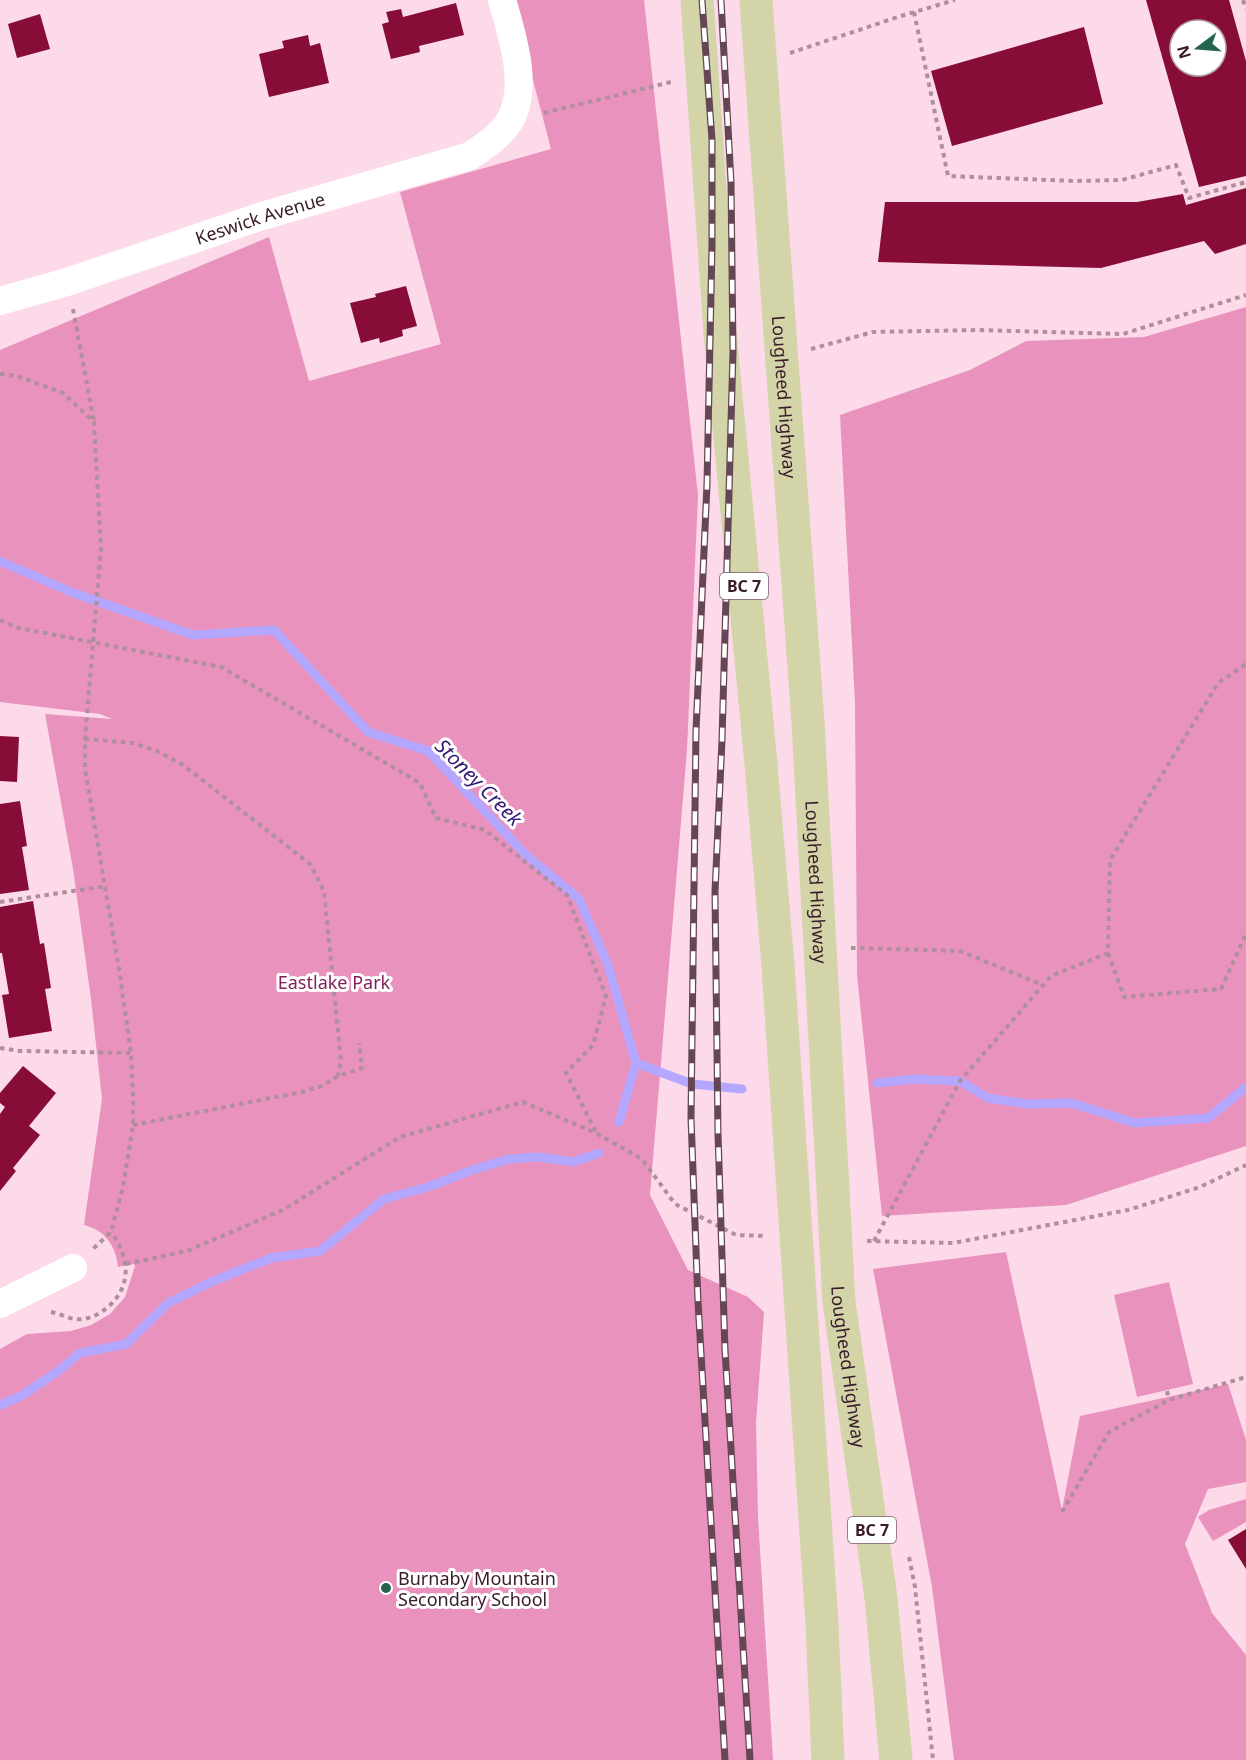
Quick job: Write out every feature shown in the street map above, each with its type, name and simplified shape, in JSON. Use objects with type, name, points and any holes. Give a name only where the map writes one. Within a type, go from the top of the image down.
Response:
[{"type":"main road","name":"BC 7","points":[[697,0],[720,333],[777,954],[822,1624],[828,1760]]},
{"type":"main road","name":"Lougheed Highway","points":[[756,0],[808,723],[839,1302],[881,1598],[896,1760]]},
{"type":"street","points":[[502,0],[516,48],[518,95],[509,121]]},
{"type":"street","name":"Keswick Avenue","points":[[0,301],[67,282],[262,216],[470,156],[492,142],[509,121]]},
{"type":"street","points":[[0,1304],[73,1268]]},
{"type":"path","points":[[787,54],[955,0]]},
{"type":"path","points":[[1244,0],[1246,9]]},
{"type":"path","points":[[914,12],[948,176],[1074,181],[1122,180],[1176,165],[1189,198],[1246,182]]},
{"type":"path","points":[[509,121],[678,80]]},
{"type":"path","points":[[67,282],[94,422],[101,549],[85,739],[85,769],[106,886],[131,1053],[133,1125],[123,1187],[111,1232]]},
{"type":"path","points":[[806,350],[873,332],[979,330],[1123,334],[1246,295]]},
{"type":"path","points":[[0,374],[17,376],[63,393],[94,422]]},
{"type":"path","points":[[0,620],[19,628],[221,667],[420,783],[436,818],[485,830],[567,896],[606,996],[593,1045],[566,1073],[596,1133]]},
{"type":"path","points":[[1246,664],[1218,683],[1110,860],[1108,953],[1124,997],[1221,989],[1246,934]]},
{"type":"path","points":[[85,739],[133,743],[157,751],[183,765],[310,864],[324,891],[341,1061],[338,1076]]},
{"type":"path","points":[[0,902],[106,886]]},
{"type":"path","points":[[851,948],[960,951],[1043,986]]},
{"type":"path","points":[[874,1241],[960,1081],[1051,976],[1108,953]]},
{"type":"path","points":[[133,1125],[302,1092],[322,1086],[338,1076],[362,1068],[359,1043]]},
{"type":"path","points":[[0,1048],[20,1051],[131,1053]]},
{"type":"path","points":[[126,1264],[188,1251],[283,1210],[400,1137],[523,1102],[596,1133],[642,1159],[675,1204],[736,1235],[770,1236]]},
{"type":"path","points":[[862,1240],[952,1243],[1128,1210],[1200,1187],[1246,1165]]},
{"type":"path","points":[[1062,1512],[1109,1432],[1169,1400],[1246,1377]]},
{"type":"path","points":[[1167,1391],[1169,1400]]},
{"type":"green space","name":"Eastlake Park","points":[[512,0],[644,0],[698,495],[687,750],[650,1195],[688,1270],[748,1297],[764,1312],[756,1423],[758,1517],[773,1760],[0,1760],[0,1349],[27,1334],[71,1331],[91,1325],[110,1314],[125,1297],[135,1266],[134,1264],[118,1267],[115,1252],[108,1240],[98,1231],[84,1225],[102,1099],[73,869],[45,714],[112,719],[100,714],[0,702],[0,350],[269,237],[309,381],[441,344],[400,192],[551,149]]},
{"type":"green space","points":[[1246,307],[1246,1146],[1066,1205],[882,1216],[857,975],[855,702],[840,415],[970,370],[1026,341],[1144,337]]},
{"type":"green space","points":[[1006,1252],[1062,1510],[1080,1416],[1228,1384],[1246,1440],[1246,1482],[1208,1489],[1185,1544],[1212,1613],[1246,1655],[1246,1760],[954,1760],[932,1587],[873,1269]]},
{"type":"green space","points":[[1169,1282],[1193,1384],[1137,1397],[1114,1295]]},
{"type":"green space","points":[[1246,1499],[1246,1522],[1213,1541],[1198,1517],[1209,1510]]},
{"type":"building","points":[[1146,0],[1229,0],[1246,61],[1246,176],[1199,187],[1168,78],[1228,78],[1228,18],[1168,18],[1168,78]]},
{"type":"building","points":[[456,3],[464,35],[419,46],[420,52],[391,59],[382,24],[389,22],[386,12],[401,9],[403,17]]},
{"type":"building","points":[[40,14],[50,49],[17,58],[8,24]]},
{"type":"building","points":[[1084,27],[1103,104],[952,146],[931,71]]},
{"type":"building","points":[[308,35],[310,46],[320,43],[329,83],[269,97],[259,54],[284,48],[282,41]]},
{"type":"building","points":[[1246,188],[1246,244],[1215,254],[1204,241],[1101,268],[878,262],[885,202],[1137,202],[1183,194],[1186,205]]},
{"type":"building","points":[[406,286],[417,326],[402,330],[403,336],[380,343],[379,338],[361,343],[350,303],[376,297],[375,294]]},
{"type":"building","points":[[0,736],[19,737],[17,782],[0,781]]},
{"type":"building","points":[[20,801],[27,846],[22,847],[29,890],[0,894],[0,804]]},
{"type":"building","points":[[33,901],[40,944],[44,943],[51,988],[45,989],[52,1031],[9,1038],[2,995],[9,994],[2,953],[0,953],[0,907]]},
{"type":"building","points":[[23,1066],[56,1093],[29,1126],[40,1135],[13,1168],[16,1171],[0,1191],[0,1114],[5,1107],[0,1103],[0,1093]]},
{"type":"building","points":[[1246,1529],[1246,1569],[1228,1540]]},
{"type":"waterway","name":"Stoney Creek","points":[[0,561],[71,592],[193,635],[274,630],[368,732],[428,751],[526,855],[579,899],[608,965],[636,1063],[692,1084],[742,1089]]},
{"type":"waterway","points":[[619,1122],[636,1063]]},
{"type":"waterway","name":"Stoney Creek","points":[[877,1083],[915,1079],[960,1081],[988,1098],[1027,1104],[1071,1103],[1135,1123],[1208,1118],[1246,1087]]},
{"type":"waterway","points":[[0,1405],[21,1396],[57,1372],[80,1353],[126,1344],[168,1303],[211,1282],[271,1258],[320,1251],[384,1199],[428,1187],[509,1159],[539,1157],[573,1162],[599,1153]]},
{"type":"railway","points":[[702,0],[712,140],[712,246],[707,484],[696,731],[691,1118],[698,1302],[725,1760]]},
{"type":"railway","points":[[721,0],[731,182],[733,352],[722,740],[715,892],[718,1134],[725,1350],[750,1760]]},
{"type":"place","name":"Burnaby Mountain Secondary School","points":[[386,1588]]}]
